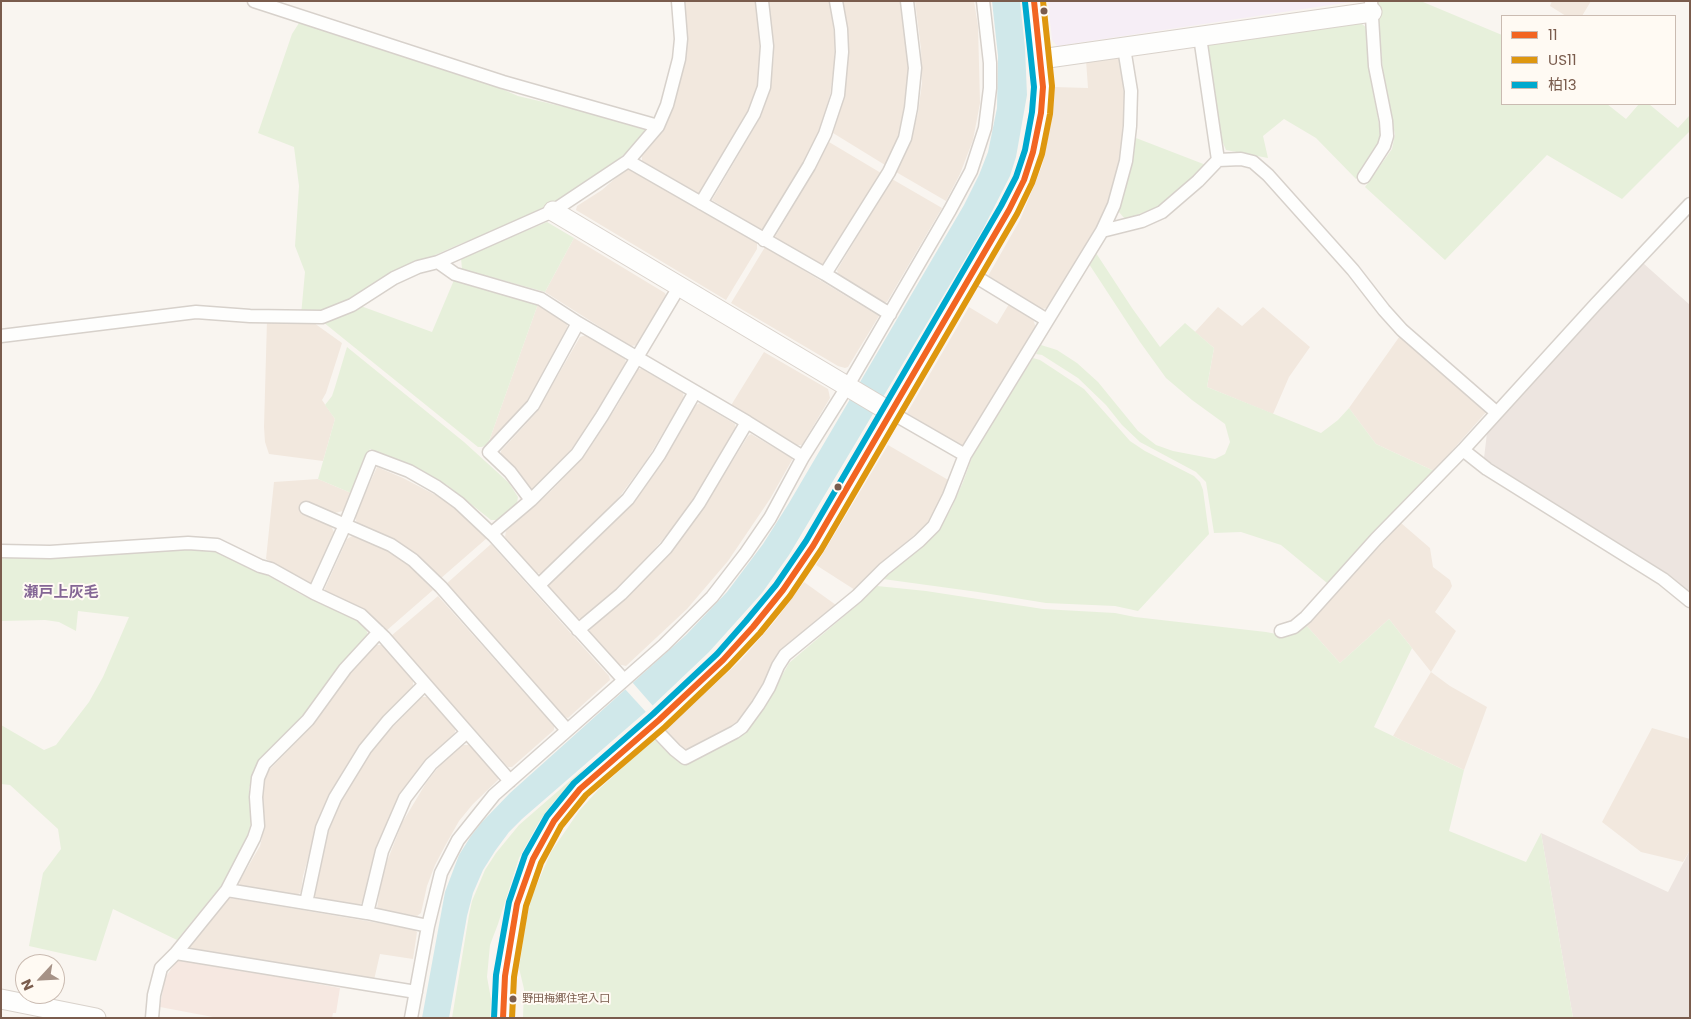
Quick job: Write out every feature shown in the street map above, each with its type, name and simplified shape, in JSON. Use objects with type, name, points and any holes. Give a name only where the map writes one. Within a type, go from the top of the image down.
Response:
[{"type":"street","points":[[254,1],[503,82],[658,126]]},
{"type":"street","points":[[1,336],[196,312],[250,316],[322,317],[352,305],[394,278],[418,267],[438,262],[553,211],[628,161],[658,126],[667,105],[679,58],[681,39],[678,1]]},
{"type":"street","points":[[701,203],[754,114],[764,87],[767,46],[762,1]]},
{"type":"street","points":[[764,240],[826,134],[838,95],[842,52],[841,29],[836,1]]},
{"type":"street","points":[[826,274],[889,172],[905,138],[916,68],[907,1]]},
{"type":"street","points":[[411,1018],[428,926],[441,873],[458,840],[494,795],[664,645],[712,597],[770,518],[803,457],[851,389],[890,314],[971,171],[984,128],[990,88],[990,63],[983,1]]},
{"type":"street","points":[[503,1018],[505,976],[517,904],[533,859],[554,821],[580,789],[723,660],[783,590],[813,546],[887,410],[973,275],[1024,180],[1033,152],[1041,113],[1042,59],[1034,1]]},
{"type":"street","points":[[1042,59],[1200,37],[1372,5],[1375,66],[1386,121],[1386,136],[1384,146],[1364,177]]},
{"type":"street","points":[[1200,37],[1218,160]]},
{"type":"street","points":[[652,726],[685,758],[735,732],[742,727],[758,705],[785,656],[857,596],[884,569],[919,541],[934,526],[949,496],[965,454],[1102,232],[1114,205],[1126,161],[1128,144],[1131,91],[1124,48]]},
{"type":"street","points":[[1102,232],[1142,222],[1162,212],[1198,181],[1218,160],[1241,159],[1253,162],[1354,270],[1384,310],[1402,330],[1496,412]]},
{"type":"street","points":[[628,161],[826,274],[890,314]]},
{"type":"street","points":[[1281,631],[1294,627],[1306,617],[1376,539],[1463,450],[1496,412],[1690,204]]},
{"type":"street","points":[[553,211],[851,389],[965,454]]},
{"type":"street","points":[[438,262],[455,274],[541,299],[803,457]]},
{"type":"street","points":[[973,275],[1048,320]]},
{"type":"street","points":[[492,533],[531,500],[577,454],[602,416],[679,287]]},
{"type":"street","points":[[531,500],[510,472],[489,452],[533,405],[578,323]]},
{"type":"street","points":[[539,585],[628,499],[659,455],[695,392]]},
{"type":"street","points":[[578,630],[621,594],[666,548],[700,503],[747,422]]},
{"type":"street","points":[[1463,450],[1487,469],[1663,579],[1690,600]]},
{"type":"street","points":[[314,593],[345,525],[372,457],[409,471],[437,487],[459,503],[492,533],[624,680]]},
{"type":"street","points":[[306,508],[391,545],[413,560],[441,587],[567,730]]},
{"type":"street","points":[[1,551],[50,552],[188,543],[217,546],[260,566],[271,569],[314,593],[356,612],[379,632],[510,780]]},
{"type":"street","points":[[152,1018],[154,996],[161,968],[176,953],[226,890],[254,838],[258,826],[256,797],[258,778],[264,764],[308,720],[345,669],[379,632]]},
{"type":"street","points":[[306,903],[322,828],[335,798],[365,748],[388,721],[425,684]]},
{"type":"street","points":[[367,913],[382,851],[405,798],[431,764],[467,732]]},
{"type":"street","points":[[226,890],[367,913],[428,926]]},
{"type":"street","points":[[176,953],[416,992]]},
{"type":"street","points":[[1,999],[96,1018]]},
{"type":"shaded area","points":[[684,1],[756,1],[761,38],[758,83],[749,111],[702,192],[698,193],[642,161],[642,156],[663,130],[676,98],[687,48]]},
{"type":"shaded area","points":[[769,1],[830,1],[835,41],[830,95],[819,133],[810,152],[764,229],[761,230],[712,200],[761,116],[772,74],[774,53]]},
{"type":"shaded area","points":[[843,1],[902,1],[909,51],[909,82],[905,111],[898,137],[885,165],[833,133],[843,98],[846,23]]},
{"type":"shaded area","points":[[915,1],[974,1],[978,26],[980,103],[973,140],[960,174],[946,201],[896,172],[910,140],[918,113],[922,83],[921,49]]},
{"type":"shaded area","points":[[1048,1],[1357,1],[1057,46],[1052,40]]},
{"type":"shaded area","points":[[1552,1],[1591,1],[1583,15],[1564,15],[1550,6]]},
{"type":"shaded area","points":[[1115,56],[1120,60],[1124,93],[1124,115],[1120,157],[1110,197],[1101,220],[1049,308],[1041,309],[988,276],[1020,220],[1042,166],[1051,124],[1054,87],[1088,88],[1086,60]]},
{"type":"shaded area","points":[[829,142],[881,173],[826,264],[821,266],[775,239],[775,237]]},
{"type":"shaded area","points":[[629,168],[757,243],[757,249],[726,300],[576,210],[577,206],[602,190]]},
{"type":"shaded area","points":[[892,179],[942,208],[887,302],[882,302],[839,277],[837,270]]},
{"type":"shaded area","points":[[574,238],[665,293],[667,298],[639,345],[630,346],[545,292]]},
{"type":"shaded area","points":[[765,247],[879,316],[848,367],[838,366],[731,303]]},
{"type":"shaded area","points":[[1643,263],[1690,305],[1690,599],[1633,552],[1540,496],[1484,458],[1487,433]]},
{"type":"shaded area","points":[[538,304],[567,323],[568,332],[526,405],[488,444]]},
{"type":"shaded area","points":[[1009,304],[1033,319],[1036,328],[962,447],[907,413],[969,307],[997,324]]},
{"type":"shaded area","points":[[1218,307],[1242,326],[1263,307],[1310,347],[1289,377],[1273,414],[1207,387],[1214,348],[1195,332]]},
{"type":"shaded area","points":[[267,320],[314,323],[342,343],[322,400],[335,419],[323,461],[269,454],[265,442],[264,427]]},
{"type":"shaded area","points":[[1402,333],[1488,410],[1434,471],[1376,444],[1349,408]]},
{"type":"shaded area","points":[[586,335],[625,358],[626,364],[600,410],[564,459],[535,490],[528,489],[501,457],[501,451],[536,413],[580,337]]},
{"type":"shaded area","points":[[764,352],[828,389],[830,398],[802,445],[794,445],[730,407]]},
{"type":"shaded area","points":[[638,369],[642,369],[683,393],[684,398],[646,461],[614,504],[543,574],[536,573],[505,537],[506,531],[551,491],[585,455],[617,406]]},
{"type":"shaded area","points":[[700,403],[735,424],[736,430],[713,470],[680,519],[646,559],[584,619],[576,618],[549,588],[549,584],[633,502],[696,405]]},
{"type":"shaded area","points":[[751,434],[792,458],[770,499],[728,561],[687,609],[626,666],[617,664],[590,633],[590,629],[630,594],[660,564],[700,513]]},
{"type":"shaded area","points":[[888,445],[950,481],[935,513],[924,527],[879,565],[855,590],[816,565]]},
{"type":"shaded area","points":[[377,467],[445,500],[487,538],[440,579],[413,552],[398,541],[357,524],[355,516]]},
{"type":"shaded area","points":[[318,479],[351,493],[343,511],[335,513],[308,502],[303,512],[330,524],[335,534],[313,582],[308,584],[266,559],[274,482]]},
{"type":"shaded area","points":[[1401,523],[1430,548],[1433,567],[1450,580],[1452,586],[1435,612],[1456,631],[1431,672],[1389,619],[1340,663],[1306,625]]},
{"type":"shaded area","points":[[352,536],[393,553],[433,590],[386,631],[364,609],[325,591],[347,539]]},
{"type":"shaded area","points":[[491,544],[609,676],[610,680],[568,718],[564,717],[445,585]]},
{"type":"shaded area","points":[[804,582],[836,605],[765,682],[739,720],[730,728],[685,752],[665,730],[741,660],[775,621]]},
{"type":"shaded area","points":[[438,596],[554,726],[554,730],[512,767],[508,767],[391,636]]},
{"type":"shaded area","points":[[375,645],[382,645],[413,681],[413,688],[376,725],[338,780],[318,824],[303,876],[301,892],[296,896],[240,886],[239,882],[260,846],[262,838],[263,786],[266,773],[305,733],[343,682]]},
{"type":"shaded area","points":[[1431,672],[1450,686],[1487,707],[1464,770],[1393,736]]},
{"type":"shaded area","points":[[422,697],[428,697],[456,728],[454,735],[391,817],[380,840],[363,902],[359,905],[316,899],[313,893],[322,850],[336,810],[372,751]]},
{"type":"shaded area","points":[[1652,728],[1690,739],[1690,850],[1683,862],[1641,852],[1602,822]]},
{"type":"shaded area","points":[[463,745],[471,745],[499,775],[498,780],[473,804],[459,821],[435,865],[427,886],[421,913],[417,916],[377,909],[381,877],[402,823],[426,783],[440,765]]},
{"type":"shaded area","points":[[1541,833],[1668,892],[1690,850],[1690,1018],[1573,1018]]},
{"type":"shaded area","points":[[228,899],[414,929],[417,932],[413,959],[380,954],[374,980],[190,950],[189,946]]},
{"type":"shaded area","points":[[181,959],[340,988],[336,1013],[333,1013],[332,1018],[218,1018],[160,1007],[165,978],[176,962]]},
{"type":"green space","points":[[1377,1],[1423,2],[1501,35],[1501,105],[1608,105],[1626,119],[1638,105],[1650,105],[1678,128],[1689,116],[1690,131],[1622,199],[1547,155],[1445,260],[1365,187],[1392,149],[1395,134],[1388,107]]},
{"type":"green space","points":[[1357,20],[1367,28],[1368,62],[1381,136],[1380,143],[1356,179],[1316,138],[1284,119],[1263,136],[1268,158],[1226,150],[1221,138],[1208,47],[1212,42]]},
{"type":"green space","points":[[299,23],[495,86],[518,96],[649,127],[635,145],[593,181],[560,200],[495,231],[415,264],[328,312],[301,315],[305,272],[295,246],[299,186],[294,147],[258,133],[292,34]]},
{"type":"green space","points":[[1136,138],[1206,165],[1159,206],[1125,219],[1118,211],[1127,183]]},
{"type":"green space","points":[[547,222],[574,238],[545,292],[462,269],[461,258]]},
{"type":"green space","points":[[1096,253],[1160,347],[1185,323],[1214,348],[1207,387],[1321,433],[1338,420],[1349,408],[1376,444],[1434,471],[1327,583],[1281,545],[1241,532],[1214,533],[1206,482],[1196,472],[1140,442],[1078,378],[1042,355],[1036,354],[1041,345],[1057,350],[1077,363],[1098,382],[1138,431],[1156,445],[1173,451],[1215,459],[1225,454],[1230,442],[1225,424],[1166,378],[1089,264]]},
{"type":"green space","points":[[454,280],[538,304],[488,444],[482,447],[478,447],[323,322],[358,305],[432,332]]},
{"type":"green space","points":[[347,347],[464,442],[496,471],[509,483],[518,497],[517,503],[497,520],[491,520],[447,485],[370,449],[351,493],[318,479],[335,419],[325,405],[332,396]]},
{"type":"green space","points":[[1033,358],[1040,360],[1084,389],[1130,441],[1145,451],[1194,476],[1200,482],[1203,490],[1209,534],[1138,611],[1115,606],[1046,603],[883,579],[934,536],[951,509],[974,452]]},
{"type":"green space","points":[[205,547],[254,566],[302,595],[352,617],[366,629],[368,635],[334,672],[301,719],[255,768],[249,789],[250,836],[225,881],[177,940],[113,909],[96,961],[29,946],[43,873],[61,849],[58,829],[10,785],[1,784],[1,725],[44,750],[56,745],[89,702],[103,677],[129,617],[78,611],[76,631],[59,622],[45,620],[1,621],[1,553]]},
{"type":"green space","points":[[877,586],[926,591],[1043,609],[1115,613],[1282,635],[1297,632],[1306,625],[1340,663],[1389,619],[1412,648],[1374,727],[1464,770],[1449,831],[1526,862],[1541,833],[1573,1018],[523,1018],[524,989],[519,968],[532,896],[551,852],[579,811],[598,790],[654,739],[683,765],[738,738],[748,730],[763,710],[789,663]]},
{"type":"green space","points":[[588,765],[552,804],[539,822],[519,858],[490,945],[487,977],[491,999],[490,1018],[452,1018],[472,901],[485,870],[519,825]]},
{"type":"water","points":[[992,1],[1020,1],[1027,95],[1016,157],[1010,176],[983,229],[789,555],[762,593],[709,652],[649,709],[522,819],[509,832],[495,851],[483,870],[473,893],[467,916],[449,1018],[422,1018],[445,892],[459,855],[471,836],[510,793],[686,635],[727,592],[763,544],[789,503],[964,205],[988,152],[997,108],[998,56]]},
{"type":"pier","points":[[632,682],[653,706],[646,712],[625,689]]},
{"type":"transit line","name":"11","points":[[503,1018],[505,976],[517,904],[533,859],[554,821],[580,789],[659,720],[723,660],[783,590],[813,546],[1009,210],[1024,180],[1033,152],[1041,113],[1043,87],[1034,1]]},
{"type":"transit line","name":"US11","points":[[512,1018],[514,977],[526,906],[541,863],[561,826],[586,795],[665,727],[729,666],[760,633],[790,596],[821,550],[1017,214],[1032,183],[1042,154],[1050,114],[1052,86],[1043,1]]},
{"type":"transit line","name":"柏13","points":[[494,1018],[496,975],[509,902],[525,855],[547,816],[574,783],[653,714],[717,654],[776,585],[806,541],[1001,206],[1016,177],[1025,150],[1032,112],[1034,87],[1025,2]]},
{"type":"place","name":"野田梅郷住宅入口","points":[[513,999]]},
{"type":"district","name":"瀬戸上灰毛","points":[[61,593]]}]
